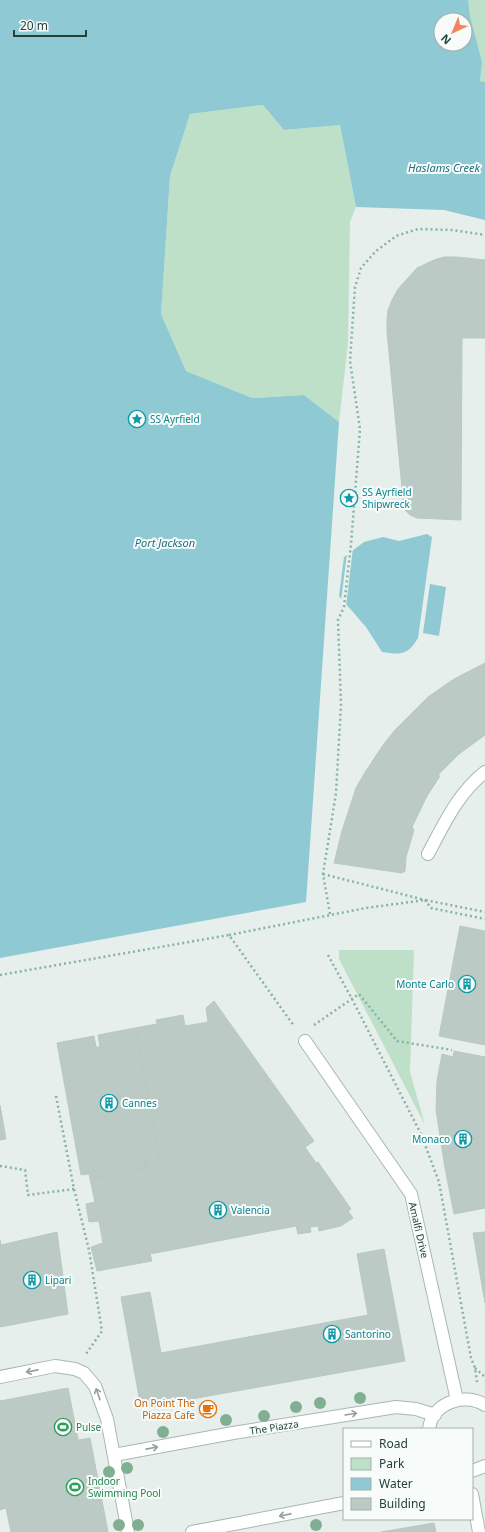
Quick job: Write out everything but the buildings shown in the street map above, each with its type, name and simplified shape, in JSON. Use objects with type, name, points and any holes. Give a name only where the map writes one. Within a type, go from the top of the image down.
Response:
[{"type":"street","points":[[428,854],[453,807],[474,781],[485,772]]},
{"type":"street","name":"Amalfi Drive","points":[[305,1041],[411,1194],[457,1400]]},
{"type":"street","points":[[0,1377],[55,1366],[75,1368],[84,1373],[95,1386],[107,1419],[128,1532]]},
{"type":"street","points":[[429,1428],[435,1415],[441,1408],[457,1400],[469,1399],[480,1402],[485,1406]]},
{"type":"street","name":"The Piazza","points":[[114,1455],[233,1433],[396,1407],[416,1409],[435,1415]]},
{"type":"street","points":[[473,1471],[485,1466]]},
{"type":"street","points":[[473,1499],[479,1532]]},
{"type":"street","points":[[192,1532],[343,1503]]},
{"type":"path","points":[[330,914],[323,874],[336,793],[341,705],[338,620],[344,607],[352,544],[360,429],[350,360],[355,287],[361,268],[376,251],[396,236],[418,229],[452,230],[485,235]]},
{"type":"path","points":[[323,874],[425,900],[485,912]]},
{"type":"path","points":[[0,975],[229,935],[330,914],[425,900]]},
{"type":"path","points":[[425,900],[431,908],[485,919]]},
{"type":"path","points":[[229,935],[305,1041]]},
{"type":"path","points":[[325,1017],[359,994],[396,1041],[452,1050]]},
{"type":"path","points":[[56,1096],[74,1189],[90,1250],[102,1331],[75,1368]]},
{"type":"path","points":[[0,1166],[25,1170],[28,1195],[74,1189]]},
{"type":"path","points":[[475,1368],[485,1377]]},
{"type":"green space","points":[[468,0],[485,0],[485,82],[480,81],[482,62],[473,28],[473,12],[470,12]]},
{"type":"green space","points":[[263,105],[284,130],[340,125],[356,207],[350,222],[348,343],[339,422],[304,395],[252,398],[186,371],[161,314],[170,176],[190,114]]},
{"type":"green space","points":[[339,950],[414,950],[410,1072],[425,1125],[339,959]]},
{"type":"water","name":"Port Jackson","points":[[0,0],[468,0],[470,12],[433,12],[433,52],[473,52],[473,28],[482,62],[480,81],[485,82],[485,220],[444,210],[356,207],[340,125],[284,130],[263,105],[190,114],[170,176],[161,314],[186,371],[252,398],[304,395],[339,422],[306,902],[0,958]]},
{"type":"water","points":[[427,534],[432,537],[418,638],[407,651],[399,653],[382,652],[366,627],[339,596],[344,557],[364,542],[383,537],[399,541]]},
{"type":"water","points":[[430,584],[446,587],[439,636],[423,633]]},
{"type":"pier","points":[[353,548],[346,607],[341,601],[347,553]]},
{"type":"place","name":"SS Ayrfield","points":[[137,419]]},
{"type":"place","name":"SS Ayrfield Shipwreck","points":[[349,498]]},
{"type":"place","name":"Monte Carlo","points":[[467,984]]},
{"type":"place","name":"Cannes","points":[[109,1103]]},
{"type":"place","name":"Monaco","points":[[463,1139]]},
{"type":"place","name":"Valencia","points":[[218,1210]]},
{"type":"place","name":"Lipari","points":[[32,1280]]},
{"type":"place","name":"Santorino","points":[[332,1334]]},
{"type":"place","name":"On Point The Piazza Cafe","points":[[208,1409]]},
{"type":"place","name":"Pulse","points":[[63,1427]]},
{"type":"place","name":"Indoor Swimming Pool","points":[[75,1487]]},
{"type":"water label","name":"Haslams Creek","points":[[444,167]]}]
